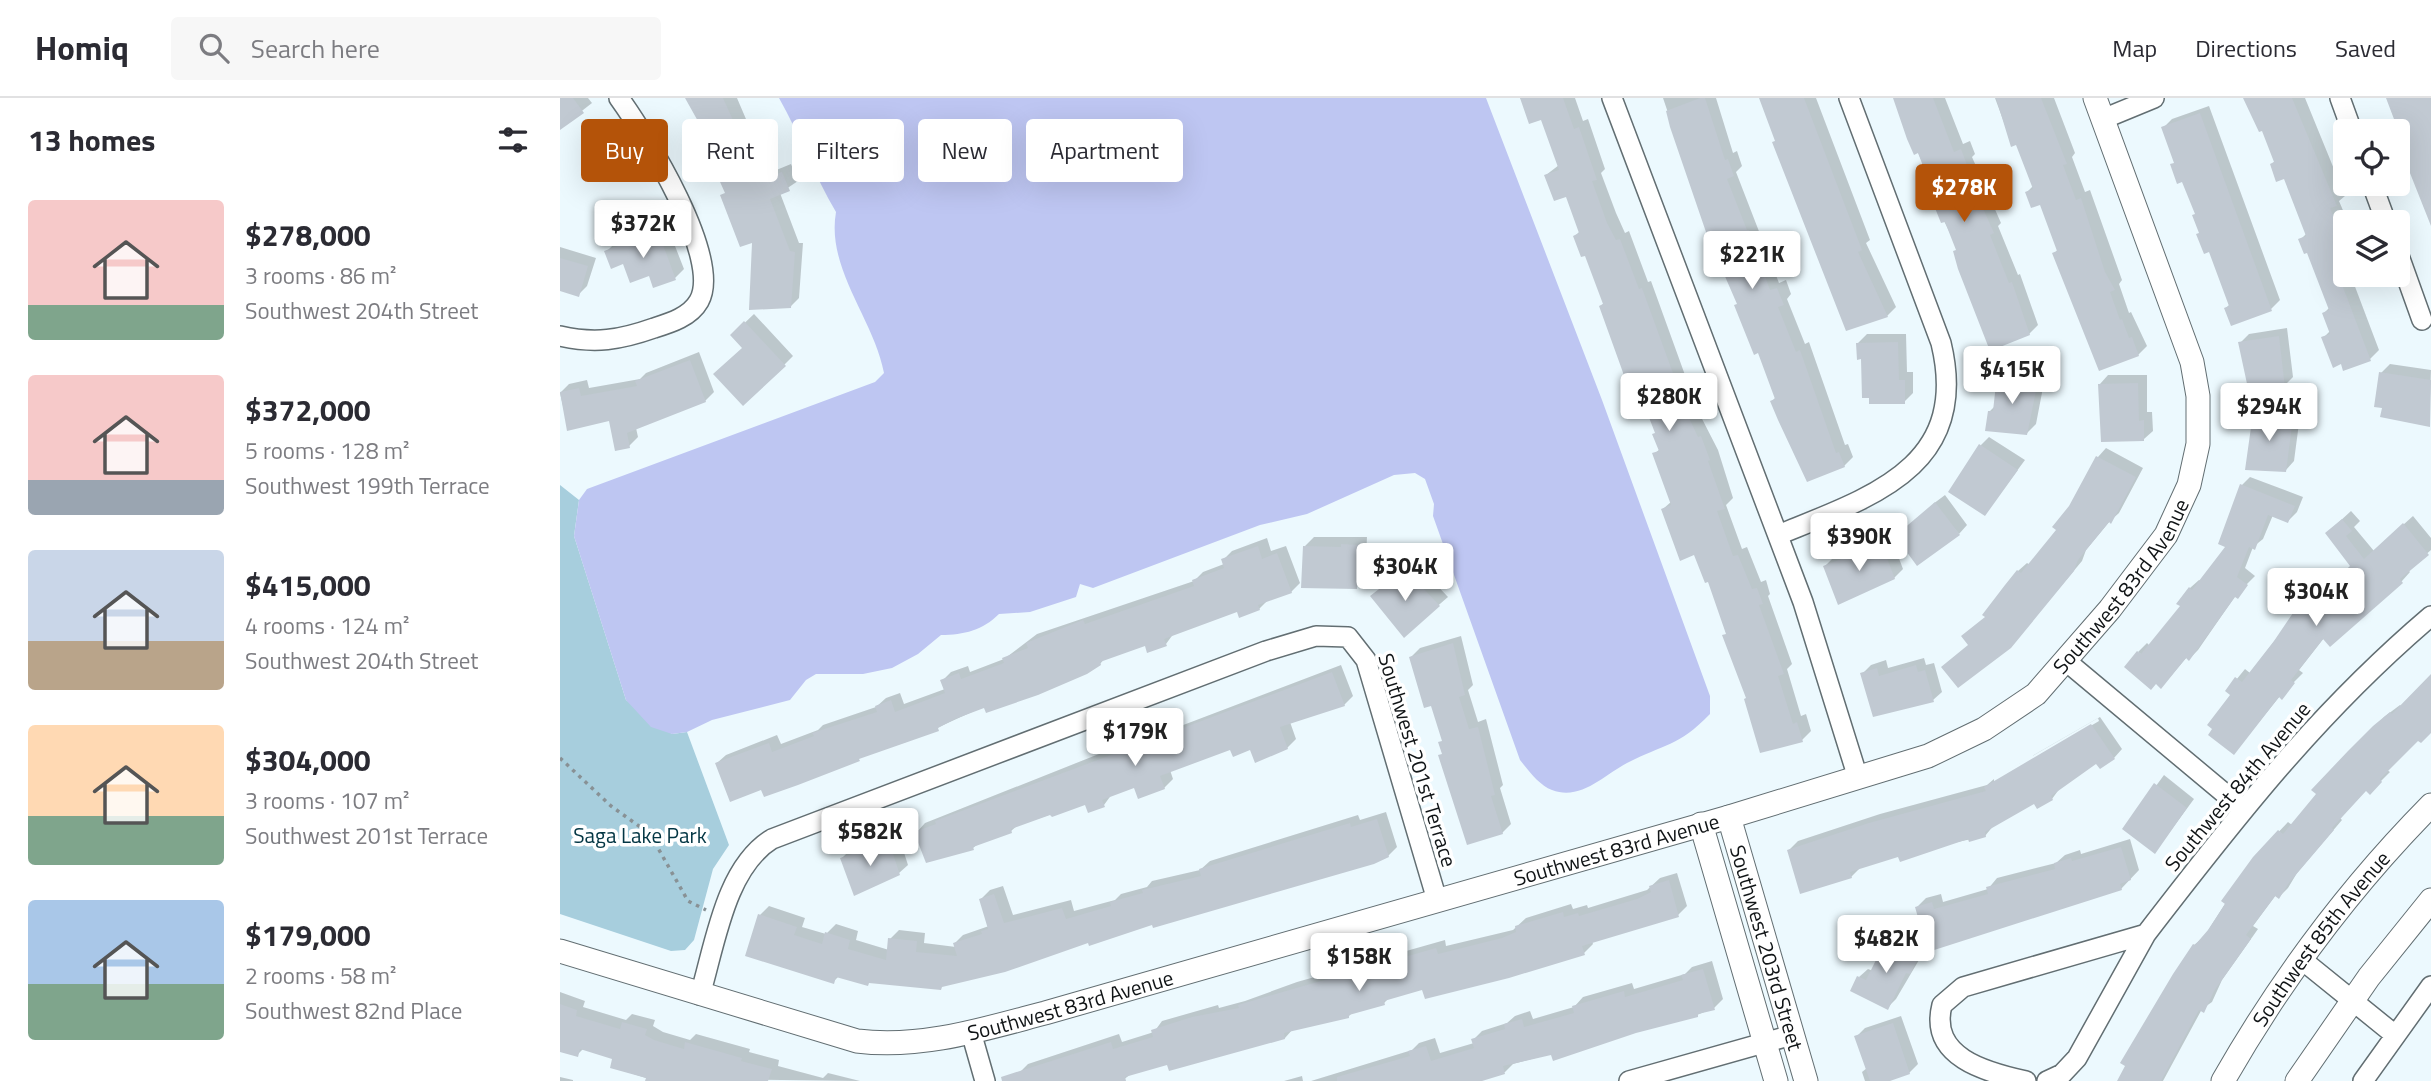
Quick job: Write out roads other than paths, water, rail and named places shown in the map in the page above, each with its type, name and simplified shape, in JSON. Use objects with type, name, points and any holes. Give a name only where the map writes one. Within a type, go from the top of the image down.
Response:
[{"type":"street","points":[[560,336],[601,342],[634,335],[689,312],[704,290],[704,266],[679,204],[655,153],[619,98]]},
{"type":"street","points":[[1612,98],[1812,628],[1858,778]]},
{"type":"street","points":[[1778,536],[1865,499],[1893,484],[1930,445],[1942,423],[1946,408],[1947,376],[1941,343],[1849,98]]},
{"type":"street","points":[[2099,108],[2154,98]]},
{"type":"street","points":[[2340,98],[2348,119]]},
{"type":"street","name":"Southwest 83rd Avenue","points":[[560,951],[857,1041],[915,1042],[971,1032],[1729,817],[1928,756],[1976,733],[2036,694],[2066,661],[2166,535],[2189,485],[2199,433],[2198,396],[2189,352],[2099,108]]},
{"type":"street","points":[[2410,286],[2422,320]]},
{"type":"street","name":"Southwest 84th Avenue","points":[[2047,1081],[2063,1074],[2077,1058],[2146,934],[2242,808],[2316,724],[2431,616]]},
{"type":"street","name":"Southwest 201st Terrace","points":[[700,995],[742,866],[755,850],[772,839],[1266,651],[1316,636],[1348,637],[1362,652],[1375,683],[1437,900]]},
{"type":"street","points":[[2066,661],[2242,808]]},
{"type":"street","name":"Southwest 85th Avenue","points":[[2223,1081],[2301,959],[2368,874],[2431,805]]},
{"type":"street","name":"Southwest 203rd Street","points":[[1729,817],[1806,1081]]},
{"type":"street","name":"Southwest 203rd Street","points":[[1701,824],[1776,1081]]},
{"type":"street","points":[[2297,1081],[2351,1001],[2431,900]]},
{"type":"street","points":[[2026,1081],[1966,1062],[1950,1050],[1940,1029],[1942,1005],[1963,987],[2146,934]]},
{"type":"street","points":[[2301,959],[2395,1035]]},
{"type":"street","points":[[2362,1081],[2431,986]]},
{"type":"street","points":[[971,1032],[985,1081]]},
{"type":"street","points":[[1629,1081],[1792,1035]]},
{"type":"park label","name":"Saga Lake Park","points":[[640,835]]}]
